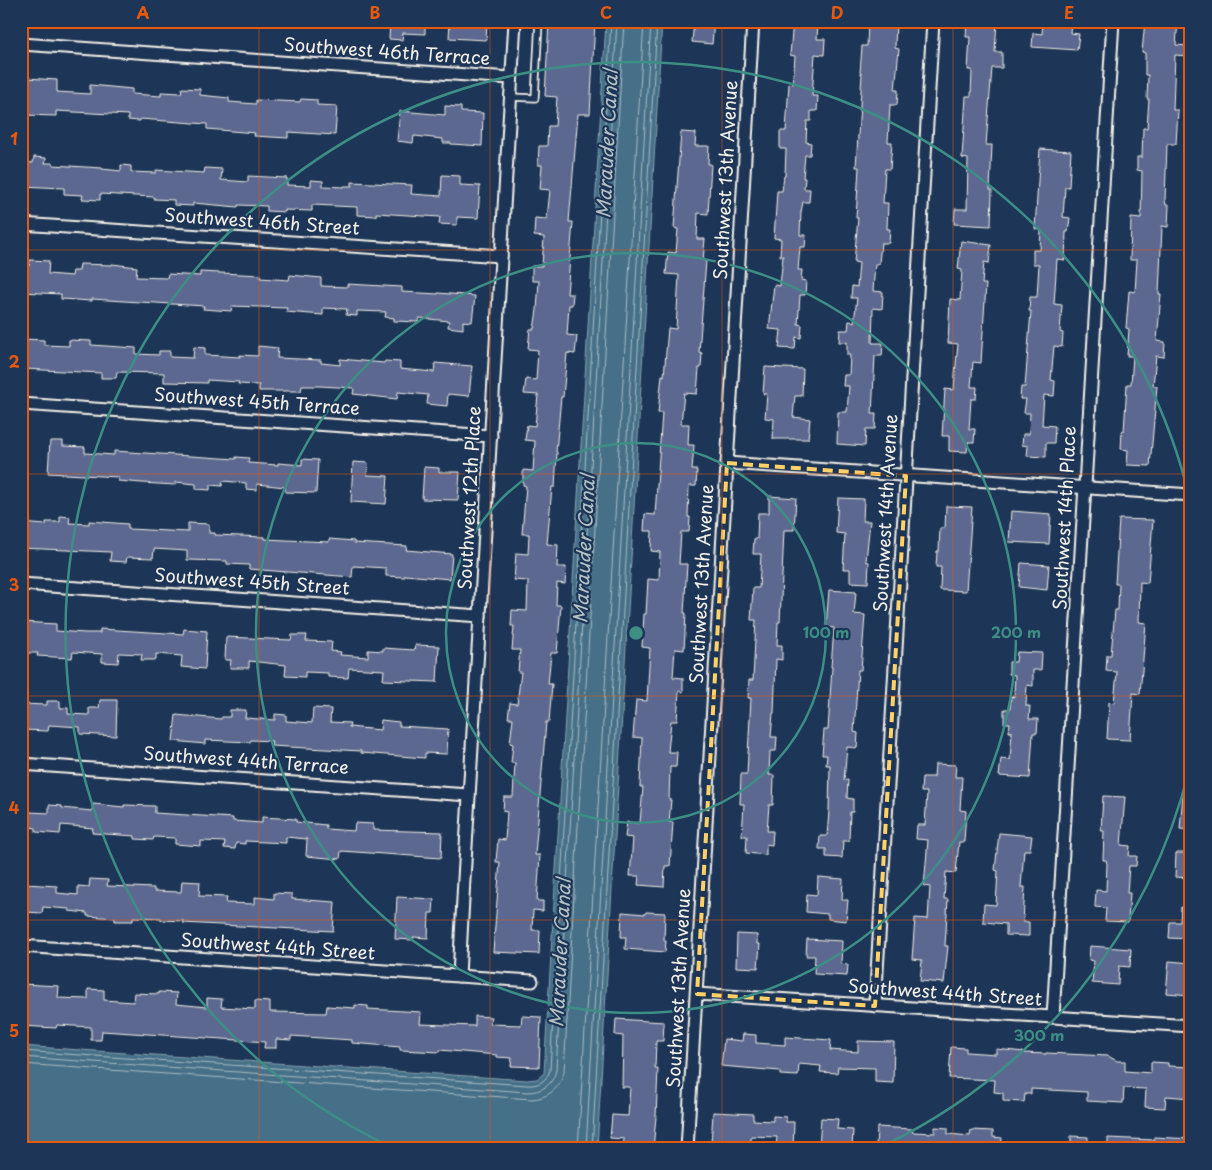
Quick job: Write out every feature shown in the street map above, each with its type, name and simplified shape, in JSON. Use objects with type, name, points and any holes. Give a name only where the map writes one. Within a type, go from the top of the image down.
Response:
[{"type":"street","name":"Southwest 12th Place","points":[[459,976],[514,21]]},
{"type":"street","name":"Southwest 13th Avenue","points":[[687,1149],[753,21]]},
{"type":"street","name":"Southwest 14th Avenue","points":[[875,1006],[933,21]]},
{"type":"street","name":"Southwest 14th Place","points":[[1054,1017],[1112,21]]},
{"type":"street","name":"Southwest 46th Terrace","points":[[21,44],[511,78]]},
{"type":"street","name":"Southwest 46th Street","points":[[21,224],[500,256]]},
{"type":"street","name":"Southwest 45th Terrace","points":[[21,404],[491,436]]},
{"type":"street","points":[[727,463],[1191,496]]},
{"type":"street","name":"Southwest 45th Street","points":[[21,584],[480,616]]},
{"type":"street","name":"Southwest 44th Terrace","points":[[21,764],[469,795]]},
{"type":"street","name":"Southwest 44th Street","points":[[21,946],[532,982]]},
{"type":"street","name":"Southwest 44th Street","points":[[697,994],[1191,1026]]},
{"type":"lane","points":[[510,97],[535,98],[539,21]]},
{"type":"highlighted area","points":[[727,463],[906,476],[875,1006],[697,994]]},
{"type":"water","name":"Marauder Canal","points":[[606,21],[662,21],[597,1149],[21,1149],[21,1046],[527,1080],[537,1079],[544,1073]]},
{"type":"building","points":[[390,21],[425,21],[425,34],[403,33],[402,40],[389,39]]},
{"type":"building","points":[[450,21],[487,21],[486,40],[449,38]]},
{"type":"building","points":[[549,21],[595,21],[590,114],[578,114],[569,222],[573,222],[567,294],[573,294],[572,305],[569,305],[567,335],[577,336],[575,354],[567,353],[556,452],[555,487],[552,487],[547,544],[558,545],[557,567],[566,567],[565,584],[557,583],[556,605],[561,605],[557,653],[551,653],[548,684],[552,684],[549,722],[546,722],[535,855],[540,855],[537,901],[543,901],[543,911],[533,910],[532,930],[540,930],[539,954],[493,952],[500,862],[496,862],[498,839],[505,840],[507,812],[503,811],[504,797],[513,797],[515,763],[511,763],[513,744],[510,743],[513,718],[508,718],[510,703],[517,704],[521,672],[518,672],[520,650],[512,650],[514,626],[511,626],[512,610],[527,611],[528,581],[514,580],[516,553],[528,554],[529,534],[522,534],[526,486],[523,485],[523,470],[533,471],[535,441],[525,440],[527,425],[535,426],[538,395],[524,394],[526,379],[536,380],[538,350],[528,349],[530,329],[534,329],[539,281],[532,281],[532,266],[542,266],[544,237],[534,236],[535,218],[547,219],[550,190],[540,189],[542,165],[538,165],[539,146],[547,146],[548,126],[555,126],[557,97],[545,96]]},
{"type":"building","points":[[694,21],[714,21],[712,44],[692,42]]},
{"type":"building","points":[[793,21],[818,21],[817,39],[825,39],[824,55],[815,54],[812,96],[818,96],[817,111],[811,111],[811,121],[807,121],[806,142],[811,143],[810,155],[805,155],[803,178],[805,178],[804,189],[810,189],[809,202],[803,202],[801,212],[800,235],[806,235],[805,247],[800,247],[798,270],[802,270],[801,280],[806,281],[805,295],[800,295],[798,324],[802,325],[801,338],[796,337],[795,349],[779,348],[781,330],[769,329],[774,285],[780,286],[783,256],[780,256],[781,239],[774,238],[777,191],[782,191],[785,176],[786,149],[780,149],[780,131],[786,131],[789,83],[793,84],[795,56],[790,55]]},
{"type":"building","points":[[868,21],[896,21],[895,48],[899,49],[895,90],[898,90],[897,105],[890,105],[888,142],[892,142],[890,169],[885,169],[883,203],[888,203],[887,229],[890,229],[889,243],[881,243],[879,264],[875,264],[873,291],[883,292],[882,309],[873,308],[872,343],[883,343],[882,356],[875,356],[872,414],[876,414],[875,429],[866,429],[865,446],[837,444],[838,412],[847,412],[849,386],[843,386],[844,375],[849,375],[850,355],[847,355],[847,342],[839,342],[840,330],[848,330],[849,321],[854,322],[857,298],[851,298],[852,286],[857,287],[859,263],[854,262],[858,218],[856,218],[859,167],[856,167],[862,46],[867,46]]},
{"type":"building","points":[[967,21],[997,21],[995,52],[1002,52],[1002,68],[992,68],[986,145],[992,145],[991,226],[954,224],[955,209],[967,209],[968,159],[962,158],[966,96],[971,96],[972,70],[968,70],[970,37],[966,37]]},
{"type":"building","points":[[1043,21],[1071,21],[1070,33],[1079,34],[1077,50],[1032,47],[1033,33],[1042,34]]},
{"type":"building","points":[[1145,21],[1178,21],[1176,45],[1189,46],[1188,56],[1175,55],[1173,110],[1178,110],[1176,144],[1167,144],[1165,200],[1166,205],[1169,205],[1168,227],[1162,226],[1159,294],[1161,294],[1157,341],[1165,342],[1164,357],[1156,356],[1153,386],[1157,386],[1150,466],[1127,465],[1128,450],[1121,449],[1127,384],[1131,384],[1133,356],[1127,356],[1129,329],[1126,328],[1129,291],[1135,292],[1137,260],[1130,260],[1131,218],[1141,219],[1142,171],[1137,170],[1137,157],[1142,157],[1143,128],[1147,128],[1149,99],[1147,99],[1148,75],[1145,75],[1145,53],[1142,52]]},
{"type":"building","points":[[27,78],[57,80],[57,92],[90,94],[90,85],[132,89],[132,94],[161,96],[161,92],[181,93],[182,88],[200,89],[200,95],[229,98],[229,102],[256,104],[256,100],[300,102],[301,99],[317,100],[317,105],[337,106],[335,135],[288,132],[288,138],[254,136],[255,133],[207,129],[207,124],[140,119],[140,121],[128,120],[128,115],[56,111],[56,116],[25,115]]},
{"type":"building","points":[[445,106],[461,107],[461,112],[483,113],[482,146],[443,143],[443,139],[414,136],[413,143],[397,141],[400,111],[445,115]]},
{"type":"building","points":[[681,132],[696,133],[695,146],[709,146],[708,164],[711,164],[708,214],[698,213],[697,239],[705,239],[703,260],[706,261],[699,352],[702,353],[701,368],[699,368],[697,394],[684,393],[681,424],[689,424],[688,445],[694,445],[692,470],[697,470],[696,486],[689,486],[689,532],[681,532],[679,564],[687,564],[684,650],[675,649],[673,677],[683,678],[683,692],[679,691],[677,721],[671,721],[668,752],[677,752],[676,767],[670,767],[669,800],[671,800],[669,822],[673,822],[670,866],[665,866],[664,887],[638,885],[639,876],[630,876],[633,838],[625,837],[627,822],[640,823],[643,787],[640,787],[642,738],[633,737],[636,700],[647,701],[650,648],[642,647],[644,614],[646,614],[648,579],[659,580],[660,552],[651,551],[652,531],[644,531],[645,514],[655,515],[662,413],[658,413],[662,375],[664,376],[668,328],[676,329],[679,275],[666,274],[668,252],[676,253],[678,229],[674,228]]},
{"type":"building","points":[[1040,149],[1071,151],[1069,187],[1065,187],[1063,217],[1070,218],[1068,232],[1066,232],[1065,260],[1057,259],[1054,304],[1062,305],[1060,332],[1063,333],[1062,347],[1054,346],[1051,380],[1055,381],[1054,396],[1044,395],[1042,425],[1055,426],[1054,443],[1046,443],[1046,457],[1027,456],[1028,446],[1022,445],[1023,434],[1029,434],[1030,413],[1024,413],[1026,399],[1020,399],[1021,387],[1025,387],[1031,311],[1029,311],[1030,297],[1037,297],[1039,264],[1033,264],[1033,250],[1040,250],[1041,230],[1035,229]]},
{"type":"building","points":[[34,157],[46,158],[45,163],[53,163],[53,165],[121,171],[121,165],[131,166],[131,172],[156,173],[156,170],[204,173],[205,168],[222,169],[221,180],[248,182],[248,176],[287,178],[287,185],[311,186],[311,180],[323,181],[323,186],[352,186],[352,182],[412,185],[411,194],[441,196],[442,175],[460,176],[460,185],[480,186],[478,218],[457,217],[457,225],[439,224],[440,217],[376,213],[376,216],[357,215],[357,207],[312,205],[312,211],[285,210],[285,212],[267,211],[267,206],[238,205],[238,207],[193,203],[193,206],[174,205],[174,200],[154,199],[154,197],[100,194],[100,200],[82,199],[83,195],[64,194],[64,188],[21,186],[23,162],[33,163]]},
{"type":"building","points":[[961,241],[991,245],[989,263],[984,262],[982,284],[986,284],[981,363],[973,362],[971,387],[977,387],[976,399],[971,399],[969,429],[975,429],[974,442],[968,442],[967,452],[949,451],[949,436],[942,436],[945,389],[954,390],[958,344],[948,343],[950,299],[960,300],[962,270],[958,269]]},
{"type":"building","points":[[30,260],[49,261],[48,274],[72,276],[73,271],[79,271],[80,264],[112,264],[137,267],[136,277],[167,278],[168,274],[200,276],[200,272],[261,275],[260,278],[289,280],[290,275],[321,278],[321,286],[347,287],[347,284],[402,287],[402,292],[475,296],[472,322],[463,321],[463,329],[448,327],[449,321],[419,318],[419,322],[394,321],[394,318],[385,317],[386,312],[357,311],[357,316],[346,315],[347,309],[323,308],[323,315],[286,312],[287,308],[232,306],[231,311],[203,309],[204,306],[92,299],[92,301],[61,299],[61,294],[21,292],[21,266],[29,266]]},
{"type":"building","points":[[22,339],[44,340],[44,345],[69,346],[69,340],[91,341],[91,345],[136,348],[136,354],[159,355],[159,351],[170,351],[170,357],[193,358],[194,347],[205,348],[205,355],[258,356],[258,346],[278,348],[277,358],[321,360],[321,363],[340,365],[340,359],[384,363],[385,361],[400,362],[400,369],[434,372],[435,363],[472,366],[469,396],[448,394],[447,406],[427,404],[428,395],[398,392],[397,399],[353,394],[354,388],[302,386],[301,391],[259,391],[259,385],[238,384],[239,382],[207,380],[207,383],[164,382],[164,373],[117,372],[116,378],[101,378],[101,373],[24,369],[24,365],[21,365]]},
{"type":"building","points":[[765,367],[803,369],[802,396],[795,396],[793,417],[810,419],[808,439],[773,439],[774,419],[765,418],[767,394],[763,394]]},
{"type":"building","points":[[50,441],[63,441],[63,446],[85,447],[85,453],[114,455],[114,451],[236,459],[236,457],[249,458],[248,463],[278,465],[278,463],[302,465],[302,459],[318,460],[316,493],[285,492],[285,487],[257,484],[257,490],[246,489],[246,483],[223,481],[222,486],[210,485],[210,490],[196,489],[196,484],[175,482],[175,485],[142,483],[118,481],[118,477],[48,473]]},
{"type":"building","points":[[353,462],[368,463],[367,475],[388,476],[386,504],[351,502]]},
{"type":"building","points":[[424,467],[439,468],[439,472],[460,472],[458,500],[422,499]]},
{"type":"building","points":[[769,496],[796,498],[794,530],[784,530],[780,622],[778,622],[777,645],[782,645],[782,660],[776,659],[771,737],[777,737],[776,751],[770,751],[769,775],[774,775],[773,805],[769,805],[767,831],[773,831],[772,845],[766,844],[766,855],[746,853],[747,836],[742,836],[744,804],[740,804],[741,774],[747,774],[751,698],[748,698],[749,680],[753,680],[756,620],[751,620],[753,588],[759,588],[761,554],[753,554],[754,539],[757,539],[758,513],[769,513]]},
{"type":"building","points":[[838,498],[864,499],[863,521],[870,521],[866,561],[869,562],[868,583],[850,582],[850,569],[843,569],[845,534],[836,533]]},
{"type":"building","points":[[946,506],[972,507],[966,591],[940,590],[941,567],[936,567],[937,551],[939,551],[940,528],[945,528]]},
{"type":"building","points":[[1011,511],[1051,514],[1049,544],[1009,542]]},
{"type":"building","points":[[60,516],[70,517],[69,523],[89,524],[89,521],[128,524],[128,529],[188,532],[188,523],[209,524],[209,533],[215,533],[215,535],[329,542],[329,539],[354,541],[354,543],[407,546],[406,550],[452,554],[450,579],[405,575],[405,577],[386,576],[386,568],[353,566],[352,577],[249,569],[249,565],[227,564],[227,561],[187,560],[187,551],[154,549],[153,558],[127,557],[126,562],[110,561],[111,552],[21,548],[21,523],[46,525],[46,522],[60,522]]},
{"type":"building","points":[[1119,519],[1153,520],[1148,583],[1140,582],[1139,622],[1146,623],[1140,694],[1133,693],[1130,740],[1107,739],[1109,702],[1114,703],[1117,672],[1106,671],[1107,655],[1111,655],[1115,610],[1118,610],[1119,584],[1115,584]]},
{"type":"building","points":[[1021,563],[1049,565],[1047,590],[1019,587]]},
{"type":"building","points":[[829,590],[856,592],[854,614],[865,615],[861,670],[858,670],[854,732],[858,733],[857,748],[847,747],[844,780],[848,780],[847,798],[853,799],[853,812],[850,812],[849,841],[843,841],[842,858],[826,857],[826,849],[819,849],[820,836],[827,836],[829,811],[830,765],[826,765],[827,755],[822,755],[824,730],[828,730],[834,628],[826,627]]},
{"type":"building","points":[[21,622],[56,624],[56,631],[85,633],[100,633],[100,629],[183,634],[184,629],[207,631],[205,669],[181,667],[182,656],[156,654],[156,660],[141,660],[142,654],[119,653],[118,663],[102,662],[102,654],[73,652],[72,658],[37,656],[38,653],[21,653]]},
{"type":"building","points":[[292,635],[307,635],[306,641],[332,642],[331,651],[341,652],[340,655],[368,657],[368,650],[383,651],[383,648],[414,650],[415,645],[439,646],[437,682],[383,680],[384,670],[349,668],[348,678],[328,677],[328,673],[305,672],[305,677],[285,676],[286,665],[249,661],[249,668],[230,668],[231,660],[225,660],[226,637],[291,640]]},
{"type":"building","points":[[1017,652],[1042,653],[1041,670],[1033,670],[1033,686],[1027,685],[1026,706],[1030,706],[1029,719],[1038,719],[1037,733],[1033,733],[1030,778],[999,776],[1001,759],[1010,760],[1012,732],[1009,732],[1010,723],[1004,723],[1004,709],[1010,709],[1011,696],[1014,697],[1015,675],[1009,674],[1009,662],[1016,662]]},
{"type":"building","points":[[100,700],[117,700],[116,736],[80,734],[80,727],[49,725],[48,731],[21,730],[21,704],[47,705],[47,701],[60,701],[60,708],[68,708],[68,714],[89,715],[89,708],[99,708]]},
{"type":"building","points":[[313,708],[331,709],[330,722],[350,723],[349,727],[380,730],[381,720],[399,722],[399,726],[448,729],[447,754],[425,753],[425,758],[361,753],[361,751],[271,746],[272,741],[205,740],[205,744],[173,741],[176,715],[221,719],[222,717],[230,717],[230,710],[246,710],[245,718],[275,720],[275,714],[286,715],[286,721],[312,723]]},
{"type":"building","points":[[935,764],[956,765],[955,777],[962,777],[960,810],[966,811],[964,842],[959,842],[956,873],[946,872],[944,899],[948,899],[945,946],[948,946],[944,983],[920,981],[922,960],[912,959],[915,918],[928,919],[930,887],[924,886],[928,840],[916,839],[917,825],[925,825],[927,792],[921,792],[922,777],[934,777]]},
{"type":"building","points":[[1183,794],[1191,794],[1191,830],[1180,829]]},
{"type":"building","points":[[1103,796],[1125,797],[1121,845],[1130,846],[1129,856],[1137,856],[1136,866],[1129,866],[1127,893],[1130,893],[1128,922],[1105,921],[1106,908],[1095,907],[1096,890],[1106,891],[1107,864],[1106,860],[1103,860],[1104,831],[1101,831]]},
{"type":"building","points":[[93,804],[124,807],[124,805],[155,806],[155,813],[233,818],[233,821],[262,823],[262,817],[296,819],[296,822],[326,825],[326,829],[354,831],[355,823],[373,824],[373,830],[442,832],[441,858],[341,851],[340,859],[306,856],[307,839],[286,837],[286,843],[245,841],[245,844],[236,843],[235,849],[224,848],[225,842],[201,841],[201,846],[175,844],[175,838],[154,837],[153,840],[135,839],[135,836],[92,833],[93,828],[61,825],[60,834],[36,832],[36,828],[29,827],[30,812],[49,813],[49,805],[92,811]]},
{"type":"building","points":[[999,833],[1032,836],[1030,850],[1024,850],[1021,887],[1025,887],[1023,922],[1029,922],[1029,936],[1006,935],[1006,924],[983,922],[984,904],[996,905],[998,871],[995,870]]},
{"type":"building","points":[[1176,853],[1191,853],[1191,878],[1175,877]]},
{"type":"building","points":[[818,877],[843,879],[842,900],[848,900],[846,921],[828,919],[828,914],[806,912],[807,894],[817,895]]},
{"type":"building","points":[[90,879],[108,880],[107,886],[154,888],[154,891],[181,892],[182,881],[200,882],[199,896],[227,897],[226,903],[255,904],[255,897],[274,899],[274,893],[292,894],[292,899],[335,902],[333,931],[183,923],[184,921],[161,920],[161,918],[133,917],[133,921],[115,921],[115,918],[87,916],[87,913],[69,911],[69,909],[43,907],[42,913],[25,912],[26,884],[57,886],[57,893],[78,895],[78,886],[89,887]]},
{"type":"building","points":[[397,897],[434,899],[433,913],[429,913],[428,938],[413,937],[413,940],[395,939]]},
{"type":"building","points":[[1181,907],[1191,908],[1191,939],[1169,938],[1170,922],[1180,922]]},
{"type":"building","points":[[622,912],[665,913],[665,952],[625,949],[626,937],[621,937]]},
{"type":"building","points":[[737,934],[757,935],[757,944],[760,944],[758,968],[736,967]]},
{"type":"building","points":[[807,939],[842,941],[841,964],[848,965],[847,976],[814,974],[815,956],[806,956]]},
{"type":"building","points":[[1090,946],[1131,949],[1130,967],[1119,966],[1118,985],[1092,983],[1094,961],[1089,960]]},
{"type":"building","points":[[1169,961],[1191,963],[1191,995],[1166,993]]},
{"type":"building","points":[[21,984],[59,986],[58,998],[88,999],[88,989],[104,990],[104,1000],[133,1002],[134,993],[159,994],[159,992],[177,993],[176,1004],[207,1007],[207,998],[222,999],[221,1007],[255,1009],[255,1001],[270,1002],[270,1012],[326,1013],[327,1006],[355,1008],[355,1005],[368,1006],[368,1009],[421,1012],[420,1024],[475,1026],[475,1016],[491,1017],[490,1024],[521,1025],[522,1016],[541,1017],[539,1067],[511,1066],[512,1058],[497,1057],[497,1055],[440,1050],[440,1052],[400,1050],[400,1047],[352,1043],[352,1040],[291,1036],[291,1040],[276,1039],[276,1048],[264,1048],[265,1042],[102,1031],[101,1040],[91,1040],[91,1027],[57,1025],[56,1028],[21,1026]]},
{"type":"building","points":[[616,1019],[664,1022],[663,1041],[656,1041],[655,1068],[658,1068],[653,1149],[623,1149],[624,1139],[610,1138],[612,1115],[628,1116],[630,1087],[622,1087],[623,1036],[615,1035]]},
{"type":"building","points":[[743,1034],[756,1035],[756,1043],[785,1045],[785,1037],[831,1040],[830,1050],[858,1052],[858,1041],[894,1042],[893,1083],[875,1082],[875,1068],[838,1067],[837,1073],[820,1072],[821,1066],[799,1064],[798,1076],[780,1075],[780,1071],[721,1066],[724,1039],[742,1041]]},
{"type":"building","points":[[951,1047],[966,1048],[966,1052],[996,1054],[996,1049],[1024,1053],[1108,1056],[1117,1061],[1125,1061],[1125,1071],[1151,1073],[1151,1062],[1168,1063],[1168,1066],[1191,1067],[1191,1098],[1166,1096],[1165,1108],[1145,1107],[1146,1089],[1124,1088],[1123,1103],[1087,1101],[1087,1092],[1031,1089],[1031,1094],[1025,1094],[1024,1102],[1003,1101],[1003,1093],[994,1092],[995,1080],[949,1078]]},
{"type":"building","points":[[713,1112],[753,1114],[753,1120],[773,1121],[773,1116],[786,1117],[786,1122],[794,1122],[793,1149],[776,1148],[777,1137],[751,1136],[751,1149],[711,1144]]},
{"type":"building","points":[[821,1118],[838,1119],[837,1129],[853,1130],[852,1149],[819,1149]]},
{"type":"building","points":[[877,1127],[912,1129],[912,1132],[935,1133],[935,1127],[948,1128],[948,1134],[970,1136],[971,1130],[993,1131],[993,1137],[1002,1138],[1001,1149],[876,1149]]},
{"type":"building","points":[[1071,1136],[1088,1137],[1088,1149],[1071,1149]]},
{"type":"building","points":[[1154,1137],[1191,1139],[1190,1149],[1108,1149],[1108,1138],[1154,1140]]}]
